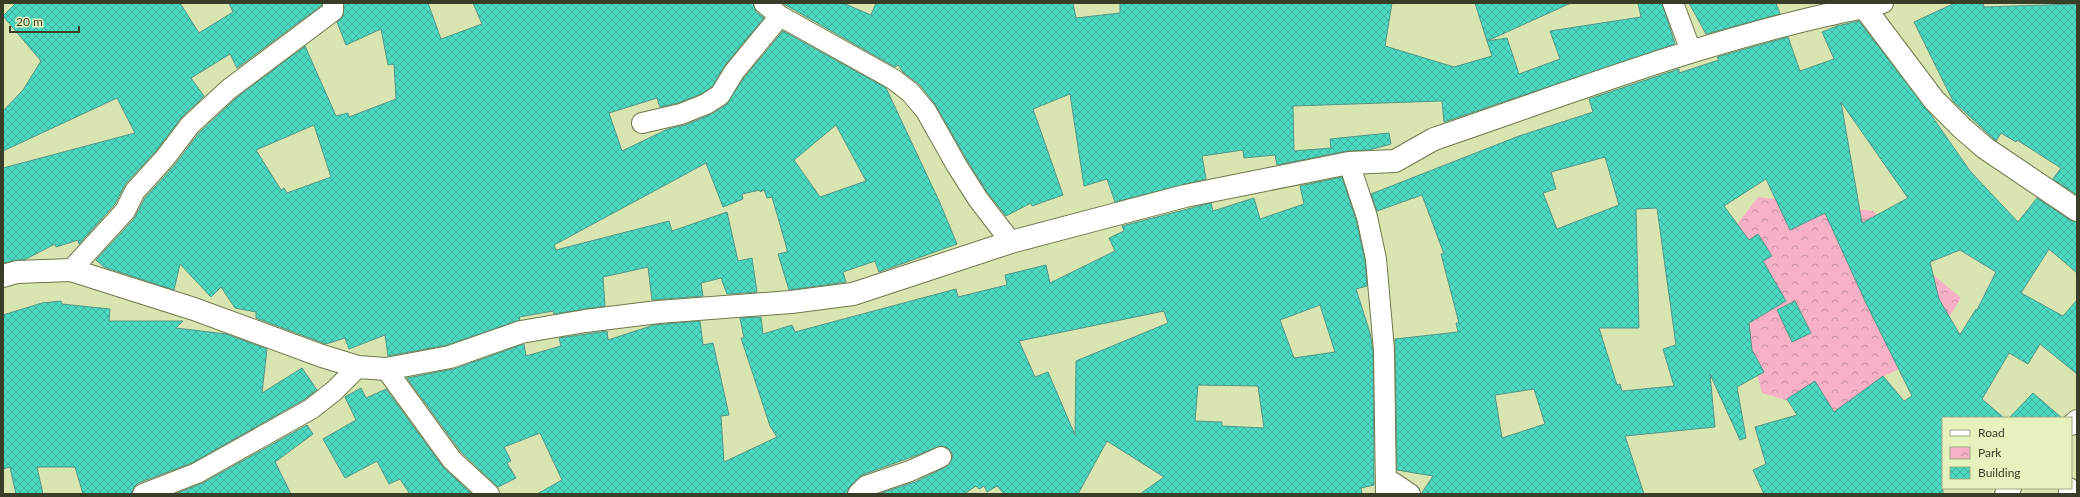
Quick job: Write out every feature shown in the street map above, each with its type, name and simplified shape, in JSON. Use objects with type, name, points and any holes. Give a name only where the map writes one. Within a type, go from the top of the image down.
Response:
[{"type":"street","points":[[71,270],[124,212],[135,191],[165,158],[190,125],[229,89],[333,11],[333,3]]},
{"type":"street","points":[[764,3],[780,16],[893,79],[910,92],[926,111],[957,166],[978,199],[1011,242]]},
{"type":"street","points":[[1673,3],[1691,52]]},
{"type":"street","points":[[3,276],[17,272],[71,270],[194,309],[322,356],[358,367],[386,369],[450,357],[520,332],[585,321],[658,312],[791,302],[853,294],[1011,242],[1185,196],[1349,163],[1395,161],[1434,139],[1691,52],[1838,12],[1873,5],[1934,100],[1985,148],[2077,210]]},
{"type":"street","points":[[642,123],[681,114],[706,104],[720,95],[734,72],[780,16]]},
{"type":"street","points":[[1349,163],[1367,217],[1376,259],[1384,350],[1386,486],[1410,494]]},
{"type":"street","points":[[143,494],[197,473],[311,409],[334,391],[358,367]]},
{"type":"street","points":[[386,369],[452,460],[489,494]]},
{"type":"street","points":[[858,494],[866,486],[910,472],[941,457]]},
{"type":"green space","points":[[1758,197],[1874,211],[1899,246],[1961,298],[1926,355],[1881,378],[1849,419],[1762,393],[1729,277],[1728,236]]},
{"type":"building","points":[[16,3],[180,3],[199,33],[233,12],[229,3],[322,3],[322,5],[237,68],[230,54],[191,78],[204,96],[181,118],[156,151],[126,183],[115,204],[79,244],[78,240],[56,247],[55,244],[26,259],[3,263],[3,168],[135,133],[117,98],[3,151],[3,111],[23,90],[41,61],[3,16]]},
{"type":"building","points":[[344,3],[428,3],[441,39],[482,24],[473,3],[753,3],[756,12],[764,18],[725,65],[712,87],[701,94],[678,103],[660,107],[657,98],[609,113],[622,151],[668,129],[685,125],[710,115],[726,105],[743,79],[783,31],[886,88],[940,203],[957,244],[879,272],[875,261],[843,272],[846,282],[789,290],[778,254],[787,252],[787,249],[772,197],[767,198],[764,190],[760,192],[760,190],[742,194],[743,199],[723,207],[706,163],[554,245],[556,250],[669,221],[672,231],[727,212],[738,261],[752,258],[757,292],[727,294],[721,278],[701,283],[703,296],[652,300],[648,267],[603,277],[605,306],[554,314],[553,311],[519,317],[520,320],[447,345],[388,356],[385,335],[349,349],[345,338],[326,344],[256,318],[256,312],[235,308],[221,287],[211,297],[180,264],[174,290],[104,267],[96,260],[134,219],[145,198],[174,166],[199,133],[236,98],[305,46],[336,116],[348,113],[349,117],[396,99],[394,64],[388,65],[381,29],[346,45],[337,22],[343,16]],"holes":[[[314,125],[331,177],[287,193],[284,188],[281,190],[256,150]],[[836,125],[866,181],[820,197],[794,160]]]},
{"type":"building","points":[[782,3],[843,3],[871,15],[876,3],[1073,3],[1076,18],[1120,13],[1120,3],[1392,3],[1385,46],[1454,67],[1492,56],[1487,41],[1507,38],[1519,74],[1560,59],[1550,31],[1641,17],[1638,3],[1662,3],[1675,44],[1444,122],[1442,101],[1293,106],[1294,151],[1331,148],[1330,139],[1389,133],[1391,144],[1369,150],[1347,151],[1277,165],[1275,155],[1244,158],[1243,150],[1202,156],[1206,179],[1115,202],[1107,179],[1084,186],[1070,94],[1033,109],[1063,195],[1032,206],[1031,203],[1006,216],[987,192],[935,104],[919,84],[903,72],[898,65],[895,67]]},
{"type":"building","points":[[1475,3],[1571,3],[1487,41]]},
{"type":"building","points":[[1689,3],[1776,3],[1780,14],[1706,34]]},
{"type":"building","points":[[1955,3],[1983,3],[1984,7],[2077,4],[2077,195],[2053,179],[2061,168],[2017,140],[2016,142],[2001,133],[1996,141],[1953,101],[1914,22]]},
{"type":"building","points":[[1859,21],[1929,112],[1970,171],[2018,222],[2037,198],[2070,220],[2077,222],[2077,273],[2049,249],[2021,293],[2063,316],[2077,300],[2077,374],[2040,344],[2028,364],[2009,353],[1982,399],[2003,417],[1942,417],[1943,494],[1764,494],[1753,470],[1766,464],[1755,427],[1797,415],[1787,399],[1815,381],[1834,412],[1883,376],[1904,401],[1912,396],[1865,301],[1825,213],[1790,230],[1766,179],[1724,206],[1749,240],[1758,234],[1772,256],[1763,261],[1786,301],[1749,323],[1752,350],[1764,372],[1737,387],[1746,438],[1740,440],[1710,374],[1715,427],[1625,436],[1644,494],[1421,494],[1433,476],[1397,470],[1395,339],[1458,332],[1456,323],[1459,323],[1441,254],[1444,254],[1422,195],[1377,211],[1371,194],[1519,136],[1593,112],[1589,99],[1679,69],[1679,73],[1719,60],[1717,57],[1788,37],[1800,71],[1834,59],[1822,32],[1837,26]],"holes":[[[1841,102],[1908,198],[1862,223]],[[1605,157],[1619,205],[1557,229],[1543,193],[1556,189],[1551,172]],[[1657,208],[1676,345],[1663,349],[1674,386],[1622,391],[1620,384],[1617,385],[1599,328],[1639,328],[1636,209]],[[1960,250],[1996,272],[1977,310],[1976,309],[1960,335],[1939,299],[1930,262]],[[1534,389],[1545,424],[1502,438],[1495,395]]]},
{"type":"building","points":[[1342,177],[1356,220],[1365,261],[1367,286],[1356,289],[1370,333],[1373,351],[1374,485],[1361,488],[1362,494],[1140,494],[1164,477],[1107,441],[1078,494],[1004,494],[997,486],[987,492],[984,486],[979,489],[976,486],[964,494],[878,494],[915,482],[946,467],[952,459],[952,453],[948,448],[942,446],[862,475],[850,486],[847,494],[537,494],[562,480],[540,433],[504,447],[511,461],[507,463],[516,478],[498,487],[461,452],[407,378],[454,369],[524,344],[526,356],[561,346],[559,338],[607,331],[608,340],[654,325],[700,321],[703,345],[713,343],[729,415],[721,416],[724,462],[777,437],[770,426],[741,338],[744,338],[740,318],[761,317],[763,334],[792,325],[795,332],[956,289],[958,297],[1007,285],[1005,275],[1046,265],[1050,283],[1115,251],[1109,238],[1124,231],[1122,226],[1211,203],[1213,211],[1254,198],[1260,219],[1304,204],[1300,186]],"holes":[[[1320,305],[1335,352],[1294,358],[1280,320]],[[1164,311],[1168,323],[1076,361],[1075,435],[1048,372],[1035,377],[1019,341]],[[1198,385],[1258,386],[1264,428],[1222,426],[1222,422],[1195,421]]]},
{"type":"building","points":[[61,301],[62,304],[110,309],[109,321],[183,321],[176,328],[226,334],[267,349],[262,393],[302,368],[317,390],[305,399],[192,463],[138,483],[134,487],[132,494],[83,494],[75,467],[37,467],[43,494],[16,494],[10,467],[3,469],[3,315],[42,303]]},
{"type":"building","points":[[1795,301],[1811,333],[1792,342],[1777,310]]},
{"type":"building","points":[[361,388],[366,398],[386,389],[443,467],[472,494],[410,494],[400,479],[389,484],[377,461],[345,478],[323,439],[356,420],[345,397]]},
{"type":"building","points":[[2033,393],[2061,417],[2010,417]]},
{"type":"building","points":[[307,425],[313,434],[275,462],[291,494],[175,494],[203,483]]}]
